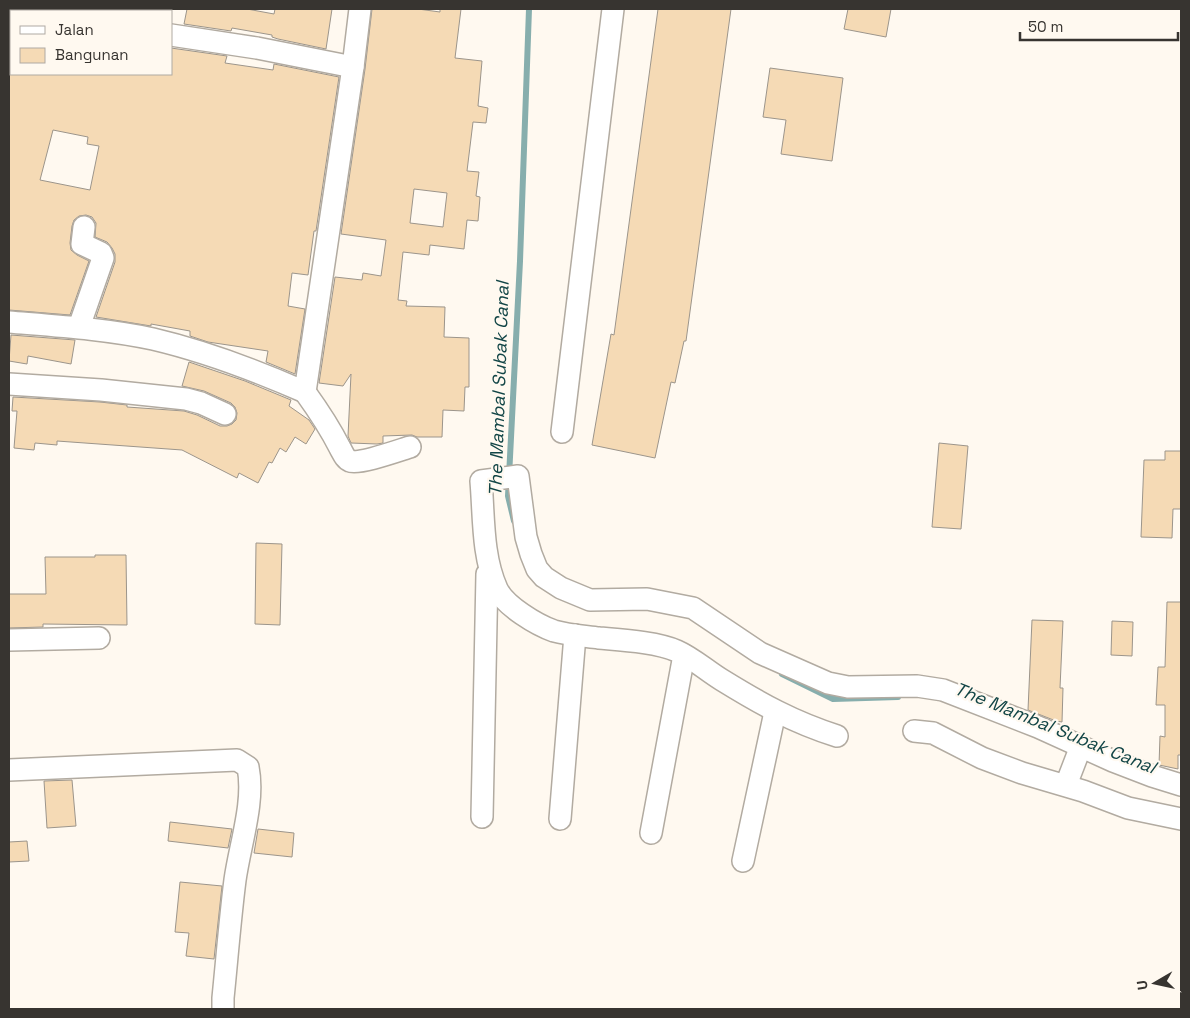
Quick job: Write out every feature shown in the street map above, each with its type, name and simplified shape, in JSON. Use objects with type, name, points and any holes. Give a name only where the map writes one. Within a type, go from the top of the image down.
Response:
[{"type":"street","points":[[305,392],[354,67],[360,9]]},
{"type":"street","points":[[562,432],[613,9]]},
{"type":"street","points":[[172,35],[257,48],[354,67]]},
{"type":"street","points":[[79,327],[103,258],[101,252],[82,244],[84,227]]},
{"type":"street","points":[[9,322],[79,327],[153,339],[262,373],[305,392],[326,422],[344,456],[349,461],[355,462],[378,457],[410,447]]},
{"type":"street","points":[[9,384],[101,390],[186,399],[201,403],[225,414]]},
{"type":"street","points":[[482,817],[488,561],[481,481],[518,476],[526,537],[531,554],[537,569],[544,577],[561,588],[590,600],[647,599],[693,608],[760,653],[828,683],[848,687],[917,686],[935,688],[1038,727],[1152,776],[1181,785]]},
{"type":"street","points":[[488,561],[497,589],[502,597],[528,618],[553,631],[676,650],[775,712],[810,728],[837,736]]},
{"type":"street","points":[[560,818],[575,635]]},
{"type":"street","points":[[9,640],[99,638]]},
{"type":"street","points":[[651,832],[684,655]]},
{"type":"street","points":[[743,861],[775,712]]},
{"type":"street","points":[[914,731],[933,733],[1003,766],[1066,785],[1128,808],[1181,819]]},
{"type":"street","points":[[1066,785],[1081,746]]},
{"type":"street","points":[[9,770],[227,760],[237,760],[248,767],[251,780],[236,879],[222,998],[223,1009]]},
{"type":"building","points":[[187,9],[247,9],[274,14],[275,9],[332,9],[326,49],[278,39],[272,37],[272,35],[232,28],[231,31],[184,24]]},
{"type":"building","points":[[372,9],[418,9],[440,12],[440,9],[461,9],[455,58],[482,61],[478,106],[488,108],[486,123],[473,122],[467,171],[479,172],[476,196],[480,197],[478,221],[467,220],[464,249],[430,245],[429,255],[403,252],[398,300],[407,301],[406,306],[445,307],[444,337],[469,338],[469,387],[465,387],[464,411],[443,410],[442,437],[383,436],[383,443],[351,443],[348,436],[351,374],[343,386],[319,383],[335,277],[362,280],[363,273],[381,276],[386,240],[341,234]],"holes":[[[414,189],[447,193],[443,227],[410,223]]]},
{"type":"building","points":[[658,9],[731,9],[686,341],[684,341],[675,383],[671,382],[655,458],[592,445],[611,334],[614,335]]},
{"type":"building","points":[[848,9],[891,9],[886,37],[844,29]]},
{"type":"building","points":[[172,48],[227,56],[225,63],[273,70],[274,64],[339,77],[308,275],[292,273],[288,306],[305,309],[295,374],[266,362],[268,351],[208,342],[190,336],[190,331],[96,317],[115,262],[115,254],[107,242],[95,237],[96,223],[92,217],[86,215],[79,216],[74,220],[72,226],[71,250],[89,261],[70,315],[9,310],[9,74],[172,75]],"holes":[[[53,130],[88,137],[87,144],[99,146],[90,190],[40,180]]]},
{"type":"building","points":[[770,68],[843,78],[832,161],[781,154],[786,120],[763,117]]},
{"type":"building","points":[[11,335],[75,340],[71,364],[28,356],[27,364],[9,361]]},
{"type":"building","points":[[189,362],[245,381],[291,400],[289,406],[309,420],[315,429],[306,444],[295,437],[286,452],[280,448],[272,463],[269,462],[258,483],[239,473],[237,478],[182,450],[57,441],[57,445],[35,443],[34,450],[14,448],[17,411],[12,411],[13,397],[100,402],[127,405],[127,407],[184,411],[220,426],[232,424],[236,420],[237,413],[231,403],[204,391],[182,386]]},
{"type":"building","points":[[939,443],[968,446],[961,529],[932,527]]},
{"type":"building","points":[[1165,451],[1181,451],[1181,509],[1173,509],[1172,538],[1141,537],[1144,460],[1165,460]]},
{"type":"building","points":[[256,543],[282,544],[280,625],[255,624]]},
{"type":"building","points":[[95,555],[126,555],[127,625],[43,624],[43,627],[9,628],[9,594],[46,594],[45,557],[95,557]]},
{"type":"building","points":[[1167,602],[1181,602],[1181,755],[1178,755],[1178,769],[1159,765],[1160,736],[1165,737],[1165,705],[1156,705],[1158,667],[1165,667]]},
{"type":"building","points":[[1032,620],[1063,621],[1060,688],[1063,688],[1062,722],[1028,710]]},
{"type":"building","points":[[1112,621],[1133,622],[1132,656],[1111,655]]},
{"type":"building","points":[[72,780],[76,826],[47,828],[44,781]]},
{"type":"building","points":[[170,822],[232,829],[228,848],[168,841]]},
{"type":"building","points":[[258,829],[294,833],[292,857],[254,853]]},
{"type":"building","points":[[27,841],[29,861],[9,862],[9,842]]},
{"type":"building","points":[[180,882],[222,886],[214,959],[186,956],[189,933],[175,932]]},
{"type":"waterway","name":"The Mambal Subak Canal","points":[[514,521],[508,496],[520,261],[529,9]]},
{"type":"waterway","name":"The Mambal Subak Canal","points":[[782,674],[833,699],[898,697]]}]
